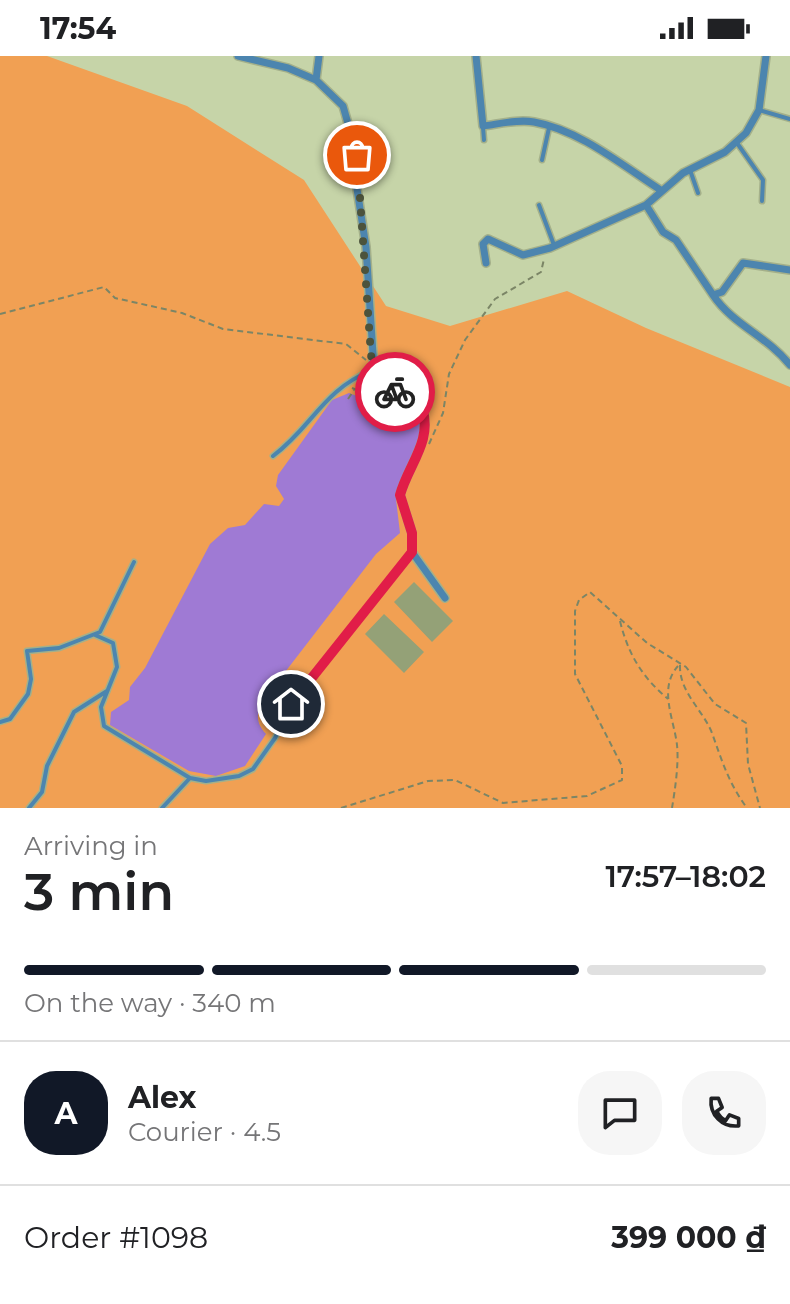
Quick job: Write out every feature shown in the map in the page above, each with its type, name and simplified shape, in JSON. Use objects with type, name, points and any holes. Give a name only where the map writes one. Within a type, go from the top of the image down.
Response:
[{"type":"street","points":[[238,56],[288,68],[316,80],[343,106],[357,155],[357,189],[366,247],[374,369],[384,386],[422,408],[425,416],[423,445],[400,495],[412,533],[412,552],[445,598]]},
{"type":"street","points":[[316,80],[319,56]]},
{"type":"street","points":[[476,56],[483,126],[530,121],[549,126],[580,139],[662,191]]},
{"type":"street","points":[[486,263],[483,244],[488,239],[514,254],[544,250],[646,205],[690,170],[737,143],[759,110],[766,56]]},
{"type":"street","points":[[646,205],[663,232],[676,240],[727,315],[767,339],[790,365]]},
{"type":"street","points":[[713,295],[722,292],[743,263],[790,270]]},
{"type":"lane","points":[[759,110],[790,119]]},
{"type":"lane","points":[[483,126],[484,140]]},
{"type":"lane","points":[[542,160],[549,126]]},
{"type":"lane","points":[[737,143],[763,180],[762,201]]},
{"type":"lane","points":[[690,170],[698,193]]},
{"type":"lane","points":[[539,205],[554,245]]},
{"type":"lane","points":[[273,456],[292,441],[339,386],[374,369]]},
{"type":"lane","points":[[95,635],[113,643],[117,667],[101,707],[104,726],[190,778],[206,781],[239,776],[253,769],[275,738],[297,694],[412,552]]},
{"type":"lane","points":[[0,722],[10,719],[28,694],[31,679],[27,651],[59,648],[95,635],[104,627],[134,562]]},
{"type":"lane","points":[[31,807],[42,792],[47,766],[74,712],[109,690]]},
{"type":"lane","points":[[162,808],[190,778]]},
{"type":"path","points":[[427,448],[443,413],[449,374],[465,340],[495,299],[541,272],[544,250]]},
{"type":"path","points":[[0,314],[104,287],[115,298],[182,313],[223,329],[346,344],[360,353],[374,369]]},
{"type":"path","points":[[339,386],[355,389],[425,416]]},
{"type":"path","points":[[348,399],[355,389]]},
{"type":"path","points":[[341,808],[377,794],[442,780],[469,784],[503,803],[587,796],[622,780],[622,766],[575,674],[575,611],[579,600],[590,592],[596,594],[620,620],[693,673],[715,704],[746,723],[748,764],[760,808]]},
{"type":"path","points":[[620,620],[637,667],[669,700]]},
{"type":"path","points":[[672,808],[678,747],[669,700],[669,680],[680,664]]},
{"type":"path","points":[[680,664],[686,690],[712,733],[729,781],[747,808]]},
{"type":"shaded area","points":[[0,56],[47,56],[187,106],[304,180],[386,306],[450,326],[567,291],[646,328],[790,387],[790,808],[0,808]]},
{"type":"shaded area","points":[[349,393],[420,420],[420,436],[396,499],[400,533],[376,554],[262,702],[258,718],[266,734],[245,766],[216,776],[189,771],[110,725],[111,712],[129,700],[130,687],[145,668],[210,544],[228,528],[245,525],[264,504],[279,506],[284,499],[276,486],[278,475],[332,400]]},
{"type":"building","points":[[414,582],[453,621],[432,642],[394,602]]},
{"type":"building","points":[[384,614],[424,652],[404,673],[365,634]]},
{"type":"way so far","points":[[357,155],[357,189],[366,247],[371,355],[377,376],[384,386],[395,392]]},
{"type":"route","points":[[291,704],[412,552],[412,533],[400,495],[423,445],[426,419],[422,408],[395,392]]}]
